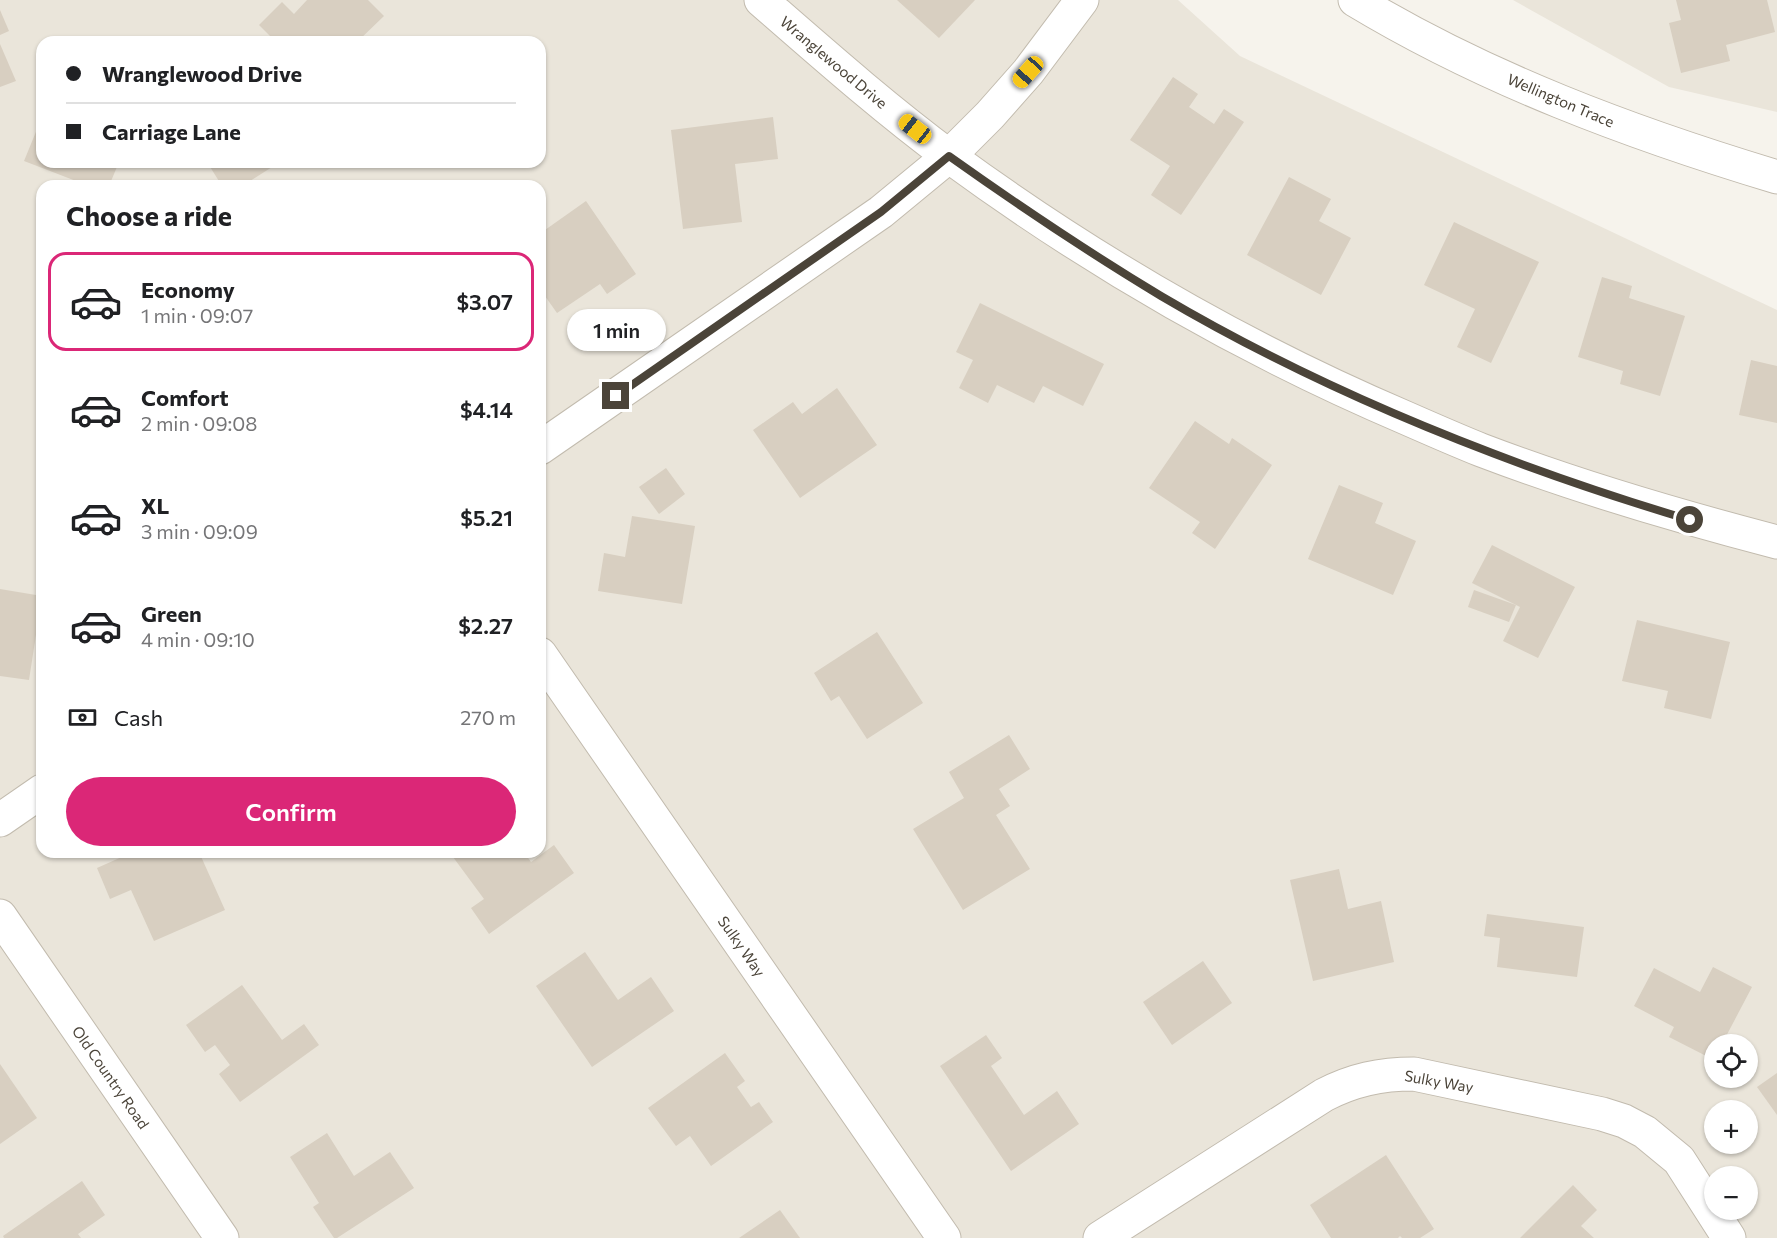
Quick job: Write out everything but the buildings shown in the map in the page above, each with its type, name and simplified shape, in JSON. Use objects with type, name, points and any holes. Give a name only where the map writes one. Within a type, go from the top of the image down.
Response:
[{"type":"street","name":"Wranglewood Drive","points":[[761,0],[847,75],[949,156],[1054,229],[1163,297],[1275,358],[1361,399],[1479,449],[1599,492],[1690,520],[1777,542]]},
{"type":"street","points":[[546,444],[881,212],[949,156],[1028,72],[1082,0]]},
{"type":"street","name":"Wellington Trace","points":[[1355,0],[1472,62],[1579,109],[1689,151],[1777,177]]},
{"type":"street","name":"Sulky Way","points":[[546,663],[944,1238]]},
{"type":"street","points":[[0,820],[36,795]]},
{"type":"street","name":"Old Country Road","points":[[0,916],[222,1238]]},
{"type":"street","name":"Sulky Way","points":[[1100,1238],[1324,1095],[1355,1081],[1390,1074],[1413,1074],[1602,1114],[1624,1121],[1646,1132],[1679,1160],[1729,1238]]},
{"type":"shaded area","points":[[0,0],[1178,0],[1240,56],[1777,310],[1777,1238],[0,1238]]},
{"type":"shaded area","points":[[1513,0],[1777,0],[1777,112],[1669,87]]},
{"type":"route","points":[[616,396],[881,212],[949,156],[1072,241],[1163,297],[1275,358],[1361,399],[1479,449],[1599,492],[1690,520]]}]
